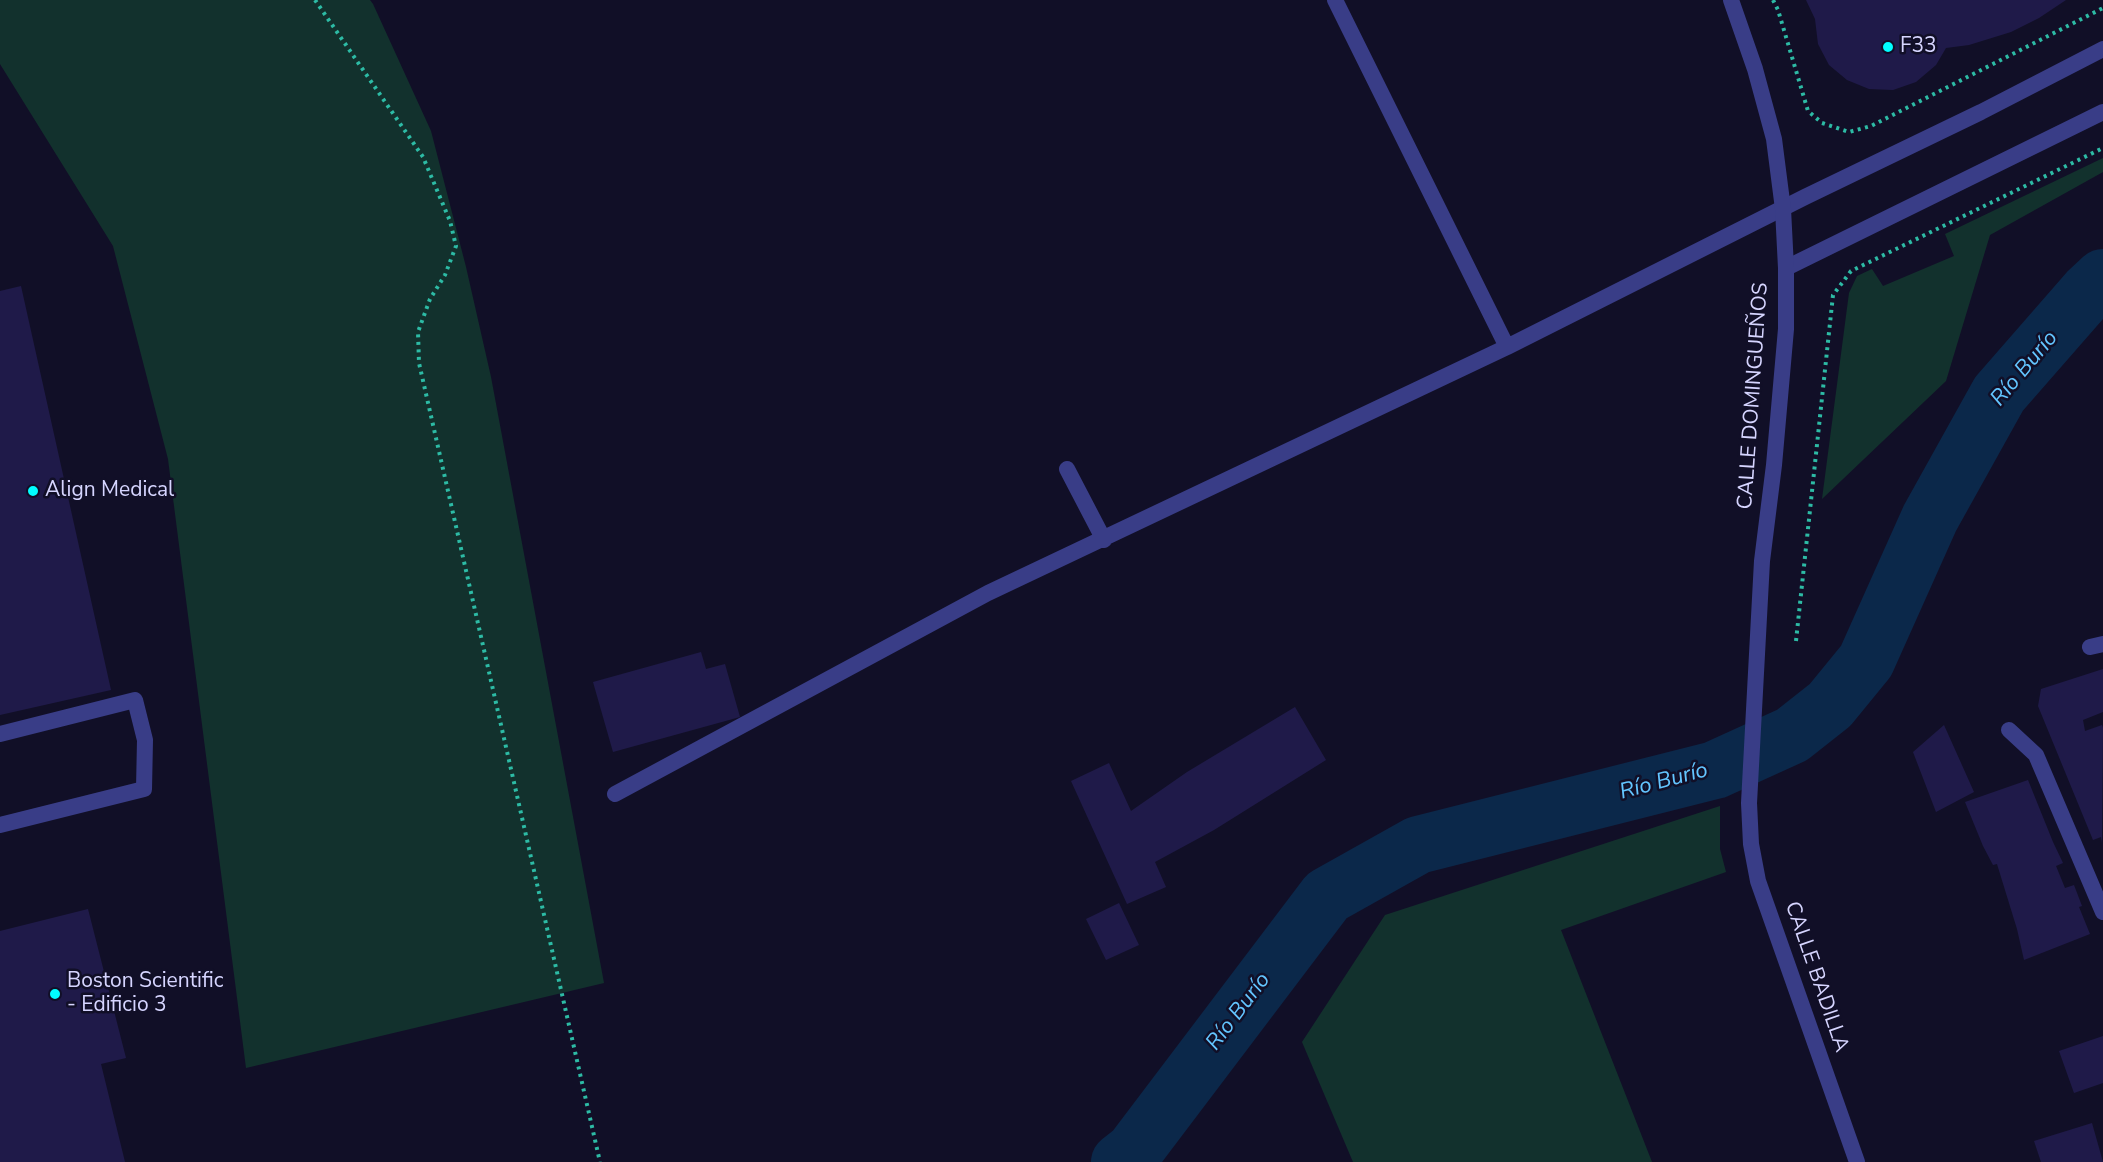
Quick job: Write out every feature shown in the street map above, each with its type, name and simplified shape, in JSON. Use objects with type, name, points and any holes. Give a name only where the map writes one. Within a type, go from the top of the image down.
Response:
[{"type":"street","points":[[1335,0],[1507,347]]},
{"type":"street","name":"CALLE DOMINGUEÑOS","points":[[1731,0],[1755,69],[1774,139],[1783,209],[1786,268],[1786,329],[1774,465],[1762,561],[1749,803]]},
{"type":"street","points":[[615,794],[988,593],[1507,347],[2103,49]]},
{"type":"street","points":[[1786,268],[2103,112]]},
{"type":"street","points":[[1066,469],[1104,540]]},
{"type":"street","points":[[0,734],[135,700],[145,740],[144,789],[0,825]]},
{"type":"street","points":[[2009,730],[2036,755],[2103,912]]},
{"type":"street","name":"CALLE BADILLA","points":[[1749,803],[1750,844],[1758,881],[1857,1162]]},
{"type":"path","points":[[315,0],[423,157],[450,221],[456,246],[445,276],[430,299],[418,332],[419,363],[600,1162]]},
{"type":"path","points":[[1773,0],[1808,111],[1822,123],[1849,132],[1870,126],[2103,8]]},
{"type":"path","points":[[1796,641],[1833,295],[1851,271],[2103,148]]},
{"type":"green space","points":[[0,0],[370,0],[373,4],[431,131],[466,267],[491,377],[604,983],[246,1068],[168,459],[113,246],[0,64]]},
{"type":"green space","points":[[2103,158],[2103,172],[1990,235],[1946,381],[1822,499],[1849,293],[1857,276],[1872,269],[1883,286],[1954,256],[1945,234]]},
{"type":"green space","points":[[1720,806],[1720,849],[1726,872],[1561,930],[1652,1162],[1353,1162],[1302,1042],[1385,915]]},
{"type":"building","name":"F33","points":[[1806,0],[2066,0],[2039,18],[2011,32],[1969,45],[1946,48],[1936,65],[1916,82],[1893,90],[1869,89],[1847,80],[1829,65],[1818,44],[1815,19]]},
{"type":"building","name":"Align Medical","points":[[21,286],[111,690],[0,715],[0,291]]},
{"type":"building","points":[[701,652],[706,669],[725,664],[740,717],[613,752],[593,682]]},
{"type":"building","points":[[2103,669],[2103,712],[2083,720],[2085,731],[2102,725],[2103,728],[2102,843],[2101,837],[2093,840],[2038,706],[2041,689]]},
{"type":"building","points":[[1295,707],[1326,760],[1214,830],[1155,862],[1166,887],[1127,904],[1071,781],[1109,763],[1131,811],[1187,772]]},
{"type":"building","points":[[1944,725],[1974,792],[1936,812],[1913,752]]},
{"type":"building","points":[[2028,780],[2063,863],[2056,866],[2065,888],[2074,885],[2082,906],[2079,907],[2090,934],[2024,960],[1997,864],[1993,865],[1983,846],[1965,802]]},
{"type":"building","points":[[1119,903],[1139,945],[1106,960],[1086,919]]},
{"type":"building","name":"Boston Scientific - Edificio 3","points":[[88,909],[126,1058],[101,1064],[125,1162],[0,1162],[0,931]]},
{"type":"building","points":[[2103,1036],[2103,1083],[2074,1093],[2059,1051]]},
{"type":"building","points":[[2092,1123],[2103,1162],[2041,1162],[2034,1141]]},
{"type":"waterway","name":"Río Burío","points":[[1120,1162],[1134,1151],[1327,896],[1418,845],[1715,770],[1792,735],[1830,705],[1866,661],[1930,518],[1999,394],[2088,292],[2103,278]]},
{"type":"place","name":"F33","points":[[1888,47]]},
{"type":"place","name":"Align Medical","points":[[33,491]]},
{"type":"place","name":"Boston Scientific - Edificio 3","points":[[55,994]]}]
